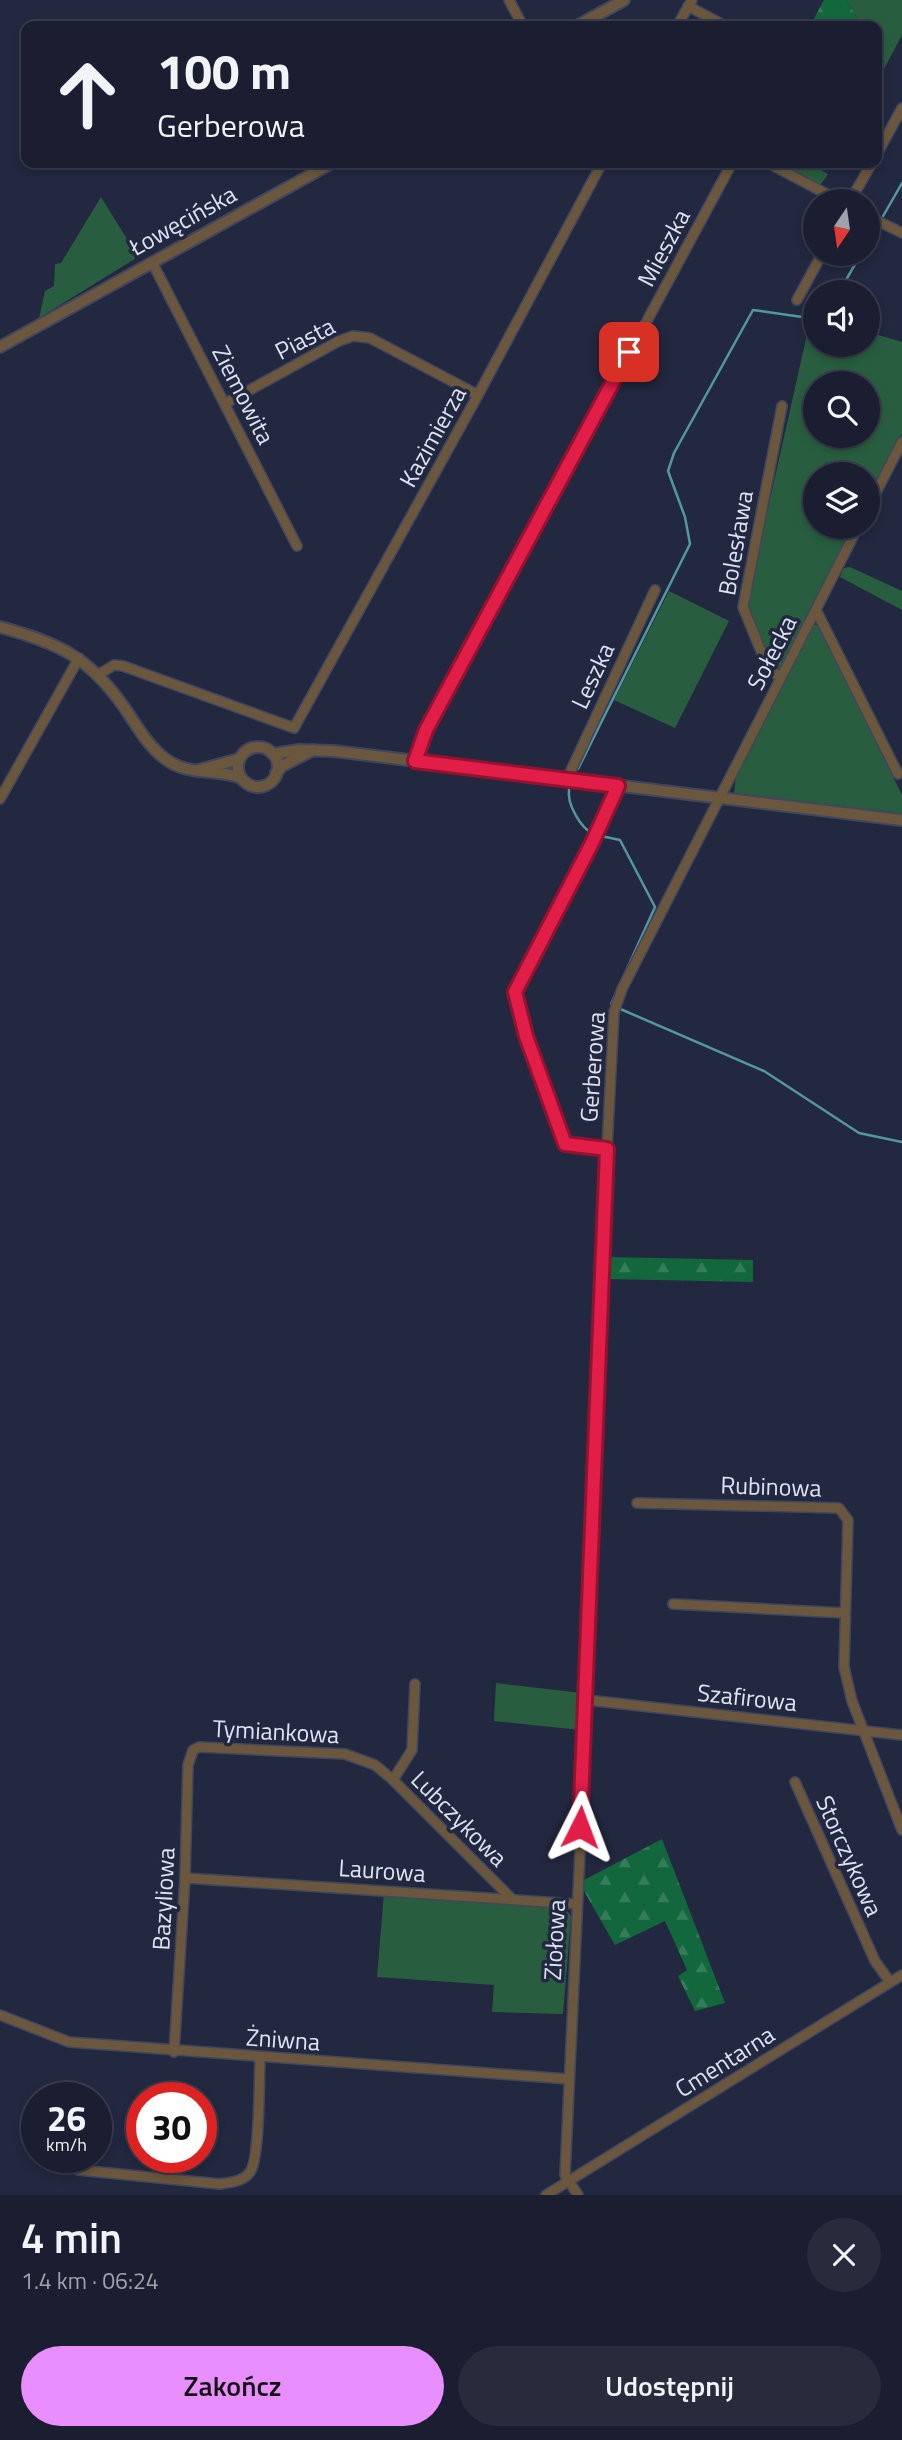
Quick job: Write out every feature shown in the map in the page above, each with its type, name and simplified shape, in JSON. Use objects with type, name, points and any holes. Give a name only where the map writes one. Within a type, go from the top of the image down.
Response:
[{"type":"street","points":[[509,0],[520,21]]},
{"type":"street","points":[[586,21],[624,0]]},
{"type":"street","points":[[680,21],[690,3],[717,21]]},
{"type":"street","points":[[882,145],[902,108]]},
{"type":"street","name":"Łowęcińska","points":[[0,347],[323,168]]},
{"type":"street","name":"Kazimierza","points":[[98,675],[114,665],[123,666],[294,728],[478,395],[599,168]]},
{"type":"street","name":"Mieszka","points":[[415,761],[426,730],[729,168]]},
{"type":"street","points":[[777,168],[817,189]]},
{"type":"street","points":[[857,189],[869,168]]},
{"type":"street","points":[[880,222],[902,233]]},
{"type":"street","name":"Ziemowita","points":[[152,262],[297,546]]},
{"type":"street","points":[[797,300],[815,266]]},
{"type":"street","name":"Piasta","points":[[226,403],[339,341],[353,337],[370,338],[478,395]]},
{"type":"street","name":"Bolesława","points":[[780,678],[767,666],[743,607],[782,405]]},
{"type":"street","points":[[880,485],[902,442]]},
{"type":"street","name":"Sołecka","points":[[720,798],[852,539]]},
{"type":"street","name":"Leszka","points":[[567,779],[654,590]]},
{"type":"street","points":[[816,610],[898,774]]},
{"type":"street","points":[[0,627],[53,643],[79,658],[98,675],[162,757],[196,771],[241,778],[250,785],[261,786],[270,782],[282,766],[313,750]]},
{"type":"street","points":[[0,799],[79,658]]},
{"type":"street","points":[[196,771],[239,759],[254,747],[264,748],[272,754],[277,763],[276,773]]},
{"type":"street","points":[[272,754],[313,750],[902,820]]},
{"type":"street","points":[[239,759],[241,778]]},
{"type":"street","points":[[607,1149],[565,1144],[526,1036],[515,992],[592,843],[618,786]]},
{"type":"street","name":"Gerberowa","points":[[587,1700],[594,1437],[611,1035],[617,1001],[720,798]]},
{"type":"street","name":"Rubinowa","points":[[636,1503],[839,1508],[848,1520],[844,1667],[852,1701],[902,1830]]},
{"type":"street","points":[[673,1604],[845,1613]]},
{"type":"street","name":"Lubczykowa","points":[[415,1684],[412,1750],[393,1780],[511,1898]]},
{"type":"street","name":"Szafirowa","points":[[587,1700],[902,1735]]},
{"type":"street","name":"Ziołowa","points":[[568,2182],[565,2175],[568,2079],[587,1700]]},
{"type":"street","name":"Tymiankowa","points":[[193,1749],[199,1747],[345,1754],[375,1765],[393,1780]]},
{"type":"street","name":"Bazyliowa","points":[[174,2052],[185,1878],[188,1765],[193,1749]]},
{"type":"street","name":"Storczykowa","points":[[795,1782],[875,1961],[890,1982]]},
{"type":"street","name":"Laurowa","points":[[185,1878],[576,1904]]},
{"type":"street","name":"Cmentarna","points":[[546,2195],[902,1975]]},
{"type":"street","name":"Żniwna","points":[[0,2015],[69,2042],[174,2052],[568,2079]]},
{"type":"street","points":[[108,2173],[220,2184],[237,2182],[251,2172],[256,2152],[260,2058]]},
{"type":"street","points":[[568,2182],[578,2195]]},
{"type":"green space","points":[[824,0],[847,0],[858,21],[813,21]]},
{"type":"green space","points":[[847,0],[902,0],[902,35],[882,73],[882,21],[858,21]]},
{"type":"green space","points":[[785,168],[817,168],[828,174],[819,187]]},
{"type":"green space","points":[[101,197],[138,257],[39,318],[45,291],[54,286],[55,264],[61,263]]},
{"type":"green space","points":[[880,336],[902,342],[902,434],[880,477],[880,462],[803,462],[803,539],[849,539],[779,675],[767,660],[750,621],[747,602],[803,352],[803,357],[880,357]]},
{"type":"green space","points":[[850,567],[902,591],[902,610],[840,577],[844,568]]},
{"type":"green space","points":[[669,591],[729,621],[675,728],[614,700]]},
{"type":"green space","points":[[813,624],[820,626],[874,725],[879,749],[902,795],[902,821],[734,795],[736,774]]},
{"type":"green space","points":[[608,1257],[753,1260],[753,1282],[608,1279]]},
{"type":"green space","points":[[496,1683],[582,1693],[581,1730],[494,1721]]},
{"type":"green space","points":[[662,1839],[725,2003],[695,2011],[678,1976],[687,1970],[665,1921],[615,1945],[584,1891],[584,1880]]},
{"type":"green space","points":[[384,1893],[566,1909],[571,1916],[563,2014],[492,2012],[494,1985],[377,1977]]},
{"type":"waterway","points":[[882,218],[902,183]]},
{"type":"waterway","points":[[846,280],[854,266]]},
{"type":"waterway","points":[[578,769],[690,544],[685,517],[668,471],[674,453],[753,310],[803,317]]},
{"type":"waterway","points":[[569,790],[575,815],[593,834]]},
{"type":"waterway","points":[[601,836],[620,840],[655,907],[611,1004]]},
{"type":"waterway","points":[[618,1008],[764,1071],[859,1133],[902,1142]]},
{"type":"route","points":[[580,1827],[587,1700],[598,1305],[607,1149],[570,1146],[562,1139],[515,1002],[515,992],[617,794],[618,786],[415,761],[426,730],[629,352]]}]
